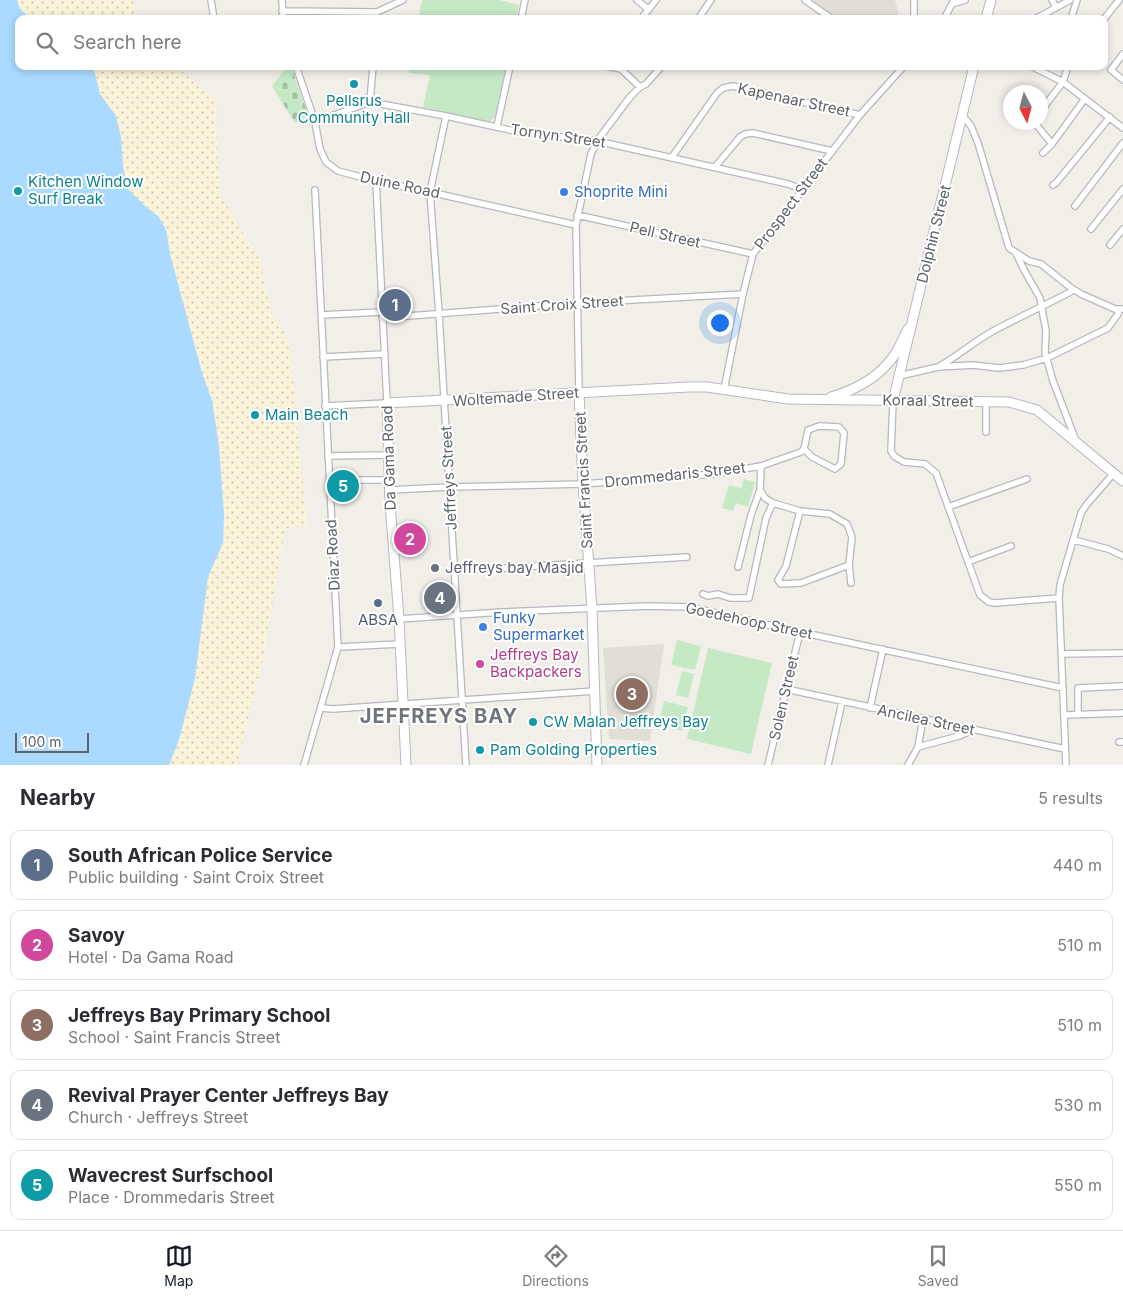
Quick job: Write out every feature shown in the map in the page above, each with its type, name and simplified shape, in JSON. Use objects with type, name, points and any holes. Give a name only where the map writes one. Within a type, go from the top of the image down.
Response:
[{"type":"street","points":[[211,0],[213,15]]},
{"type":"street","points":[[282,0],[282,15]]},
{"type":"street","points":[[282,11],[376,15],[403,0]]},
{"type":"street","points":[[522,15],[525,0]]},
{"type":"street","points":[[637,0],[648,9]]},
{"type":"street","points":[[644,15],[656,0]]},
{"type":"street","points":[[701,15],[711,0]]},
{"type":"street","points":[[805,0],[826,15]]},
{"type":"street","points":[[914,0],[914,15]]},
{"type":"street","points":[[946,15],[953,2],[965,0]]},
{"type":"street","points":[[987,15],[991,0]]},
{"type":"street","points":[[1052,0],[1056,6]]},
{"type":"street","points":[[1041,15],[1070,0]]},
{"type":"street","points":[[1072,15],[1077,0]]},
{"type":"street","points":[[1107,15],[1119,0]]},
{"type":"street","points":[[1123,54],[1110,70],[1123,80]]},
{"type":"street","name":"Duine Road","points":[[297,70],[315,122],[320,150],[326,162],[338,172],[576,225]]},
{"type":"street","points":[[315,122],[370,102],[372,70]]},
{"type":"street","points":[[497,126],[509,70]]},
{"type":"street","points":[[624,70],[640,87]]},
{"type":"street","name":"Saint Francis Street","points":[[597,765],[592,609],[579,393],[576,225],[591,154],[597,141],[630,97],[646,84],[658,70]]},
{"type":"street","name":"Prospect Street","points":[[724,390],[753,254],[860,115],[898,70]]},
{"type":"street","name":"Dolphin Street","points":[[893,401],[973,70]]},
{"type":"street","points":[[1039,70],[1062,82],[1123,128]]},
{"type":"street","points":[[1048,101],[1062,82],[1066,70]]},
{"type":"street","name":"Kapenaar Street","points":[[672,157],[717,93],[724,88],[733,86],[860,115]]},
{"type":"street","points":[[1043,154],[1084,100]]},
{"type":"street","name":"Tornyn Street","points":[[370,102],[520,132],[597,141],[788,184],[802,189]]},
{"type":"street","name":"Jeffreys Street","points":[[446,116],[430,192],[466,765]]},
{"type":"street","points":[[899,376],[938,367],[974,365],[999,368],[1023,365],[1047,358],[1108,328],[1121,309],[1104,304],[1074,290],[1041,264],[1028,261],[1009,248],[978,143],[971,126],[963,116]]},
{"type":"street","points":[[1052,186],[1110,117]]},
{"type":"street","points":[[1041,130],[1052,144]]},
{"type":"street","points":[[715,167],[740,137],[745,134],[753,134],[832,151]]},
{"type":"street","points":[[1075,206],[1123,143]]},
{"type":"street","name":"Da Gama Road","points":[[376,181],[389,480],[399,620],[406,765]]},
{"type":"street","points":[[1091,229],[1123,189]]},
{"type":"street","name":"Diaz Road","points":[[304,765],[338,647],[314,190]]},
{"type":"street","name":"Pell Street","points":[[577,215],[753,254]]},
{"type":"street","points":[[1110,245],[1123,229]]},
{"type":"street","points":[[1016,253],[1040,298],[1046,331],[1047,358],[1053,381],[1076,442]]},
{"type":"street","points":[[938,367],[962,353],[994,330],[1042,308],[1074,290]]},
{"type":"street","name":"Saint Croix Street","points":[[321,315],[439,314],[577,303],[743,294]]},
{"type":"street","points":[[821,400],[839,395],[868,382],[882,370],[894,356],[914,319]]},
{"type":"street","points":[[323,358],[385,354]]},
{"type":"street","name":"Koraal Street","points":[[707,387],[788,399],[1008,402],[1037,410],[1123,481]]},
{"type":"street","name":"Woltemade Street","points":[[325,406],[707,387]]},
{"type":"street","points":[[893,401],[892,451],[894,456],[904,462],[925,464],[936,473],[980,595],[989,602],[1059,598]]},
{"type":"street","points":[[986,402],[986,432]]},
{"type":"street","points":[[819,426],[839,427],[844,432],[841,464],[835,469],[812,457],[804,449],[808,430],[819,426]]},
{"type":"street","name":"Drommedaris Street","points":[[390,490],[583,484],[714,474],[761,466],[801,452],[804,449]]},
{"type":"street","points":[[328,456],[388,455]]},
{"type":"street","points":[[738,567],[751,515],[760,490],[761,466]]},
{"type":"street","points":[[1066,765],[1060,585],[1081,514],[1087,504],[1114,473]]},
{"type":"street","points":[[948,507],[1026,479]]},
{"type":"street","points":[[330,480],[389,480]]},
{"type":"street","points":[[760,490],[765,498],[773,503],[800,512],[830,514],[847,524],[852,537],[849,565],[850,583]]},
{"type":"street","points":[[703,594],[708,596],[718,594],[730,598],[749,598],[766,518],[773,503]]},
{"type":"street","points":[[800,512],[786,566],[778,580],[779,583],[801,583],[849,565]]},
{"type":"street","points":[[1074,540],[1108,549],[1123,556]]},
{"type":"street","points":[[968,562],[1010,546]]},
{"type":"street","points":[[454,571],[687,556]]},
{"type":"street","name":"Goedehoop Street","points":[[399,620],[502,612],[690,607],[1063,688]]},
{"type":"street","name":"Solen Street","points":[[768,765],[800,632]]},
{"type":"street","points":[[338,647],[400,644]]},
{"type":"street","points":[[870,708],[883,649]]},
{"type":"street","points":[[1062,654],[1123,653]]},
{"type":"street","points":[[1078,715],[1078,688],[1123,686]]},
{"type":"street","name":"Ancilea Street","points":[[786,689],[1065,749]]},
{"type":"street","points":[[321,708],[333,709],[595,691]]},
{"type":"street","points":[[828,765],[842,702]]},
{"type":"street","points":[[1065,715],[1123,713]]},
{"type":"street","points":[[908,765],[918,747],[923,719]]},
{"type":"street","points":[[918,747],[959,736],[973,730]]},
{"type":"shaded area","points":[[814,0],[895,0],[899,15],[833,15],[812,3]]},
{"type":"shaded area","points":[[664,644],[650,741],[609,739],[603,648]]},
{"type":"green space","points":[[422,0],[499,0],[519,5],[517,15],[419,15]]},
{"type":"green space","points":[[284,70],[292,70],[309,118],[295,123],[272,86]]},
{"type":"green space","points":[[409,70],[505,70],[495,117],[489,122],[423,107],[430,75],[409,73]]},
{"type":"green space","points":[[744,479],[755,482],[748,507],[736,503],[733,511],[722,508],[729,485],[741,488]]},
{"type":"green space","points":[[677,640],[701,646],[695,670],[671,665]]},
{"type":"green space","points":[[708,648],[772,663],[751,754],[687,739]]},
{"type":"green space","points":[[682,671],[694,674],[688,698],[676,695]]},
{"type":"green space","points":[[664,701],[688,707],[682,731],[658,725]]},
{"type":"sand","points":[[17,0],[133,0],[136,15],[27,15],[19,6]]},
{"type":"sand","name":"Main Beach","points":[[94,70],[181,70],[216,101],[219,192],[248,242],[261,259],[263,278],[272,313],[289,341],[307,526],[285,528],[263,659],[237,765],[169,765],[179,740],[195,678],[208,577],[223,543],[224,514],[219,447],[212,400],[202,373],[171,258],[166,230],[159,217],[128,189],[123,167],[121,137],[110,106],[100,94]]},
{"type":"water","points":[[0,0],[17,0],[22,11],[27,15],[15,15],[15,70],[94,70],[100,94],[116,116],[121,137],[123,167],[128,189],[159,217],[166,230],[171,258],[202,373],[212,400],[219,447],[224,514],[223,543],[208,577],[195,678],[179,740],[169,765],[0,765]]},
{"type":"place","name":"Pellsrus Community Hall","points":[[354,84]]},
{"type":"place","name":"Kitchen Window Surf Break","points":[[18,191]]},
{"type":"place","name":"Shoprite Mini","points":[[564,192]]},
{"type":"place","name":"South African Police Service","points":[[395,305]]},
{"type":"place","name":"Main Beach","points":[[255,415]]},
{"type":"place","name":"Wavecrest Surfschool","points":[[343,486]]},
{"type":"place","name":"Savoy","points":[[410,539]]},
{"type":"place","name":"Jeffreys bay Masjid","points":[[435,568]]},
{"type":"place","name":"Revival Prayer Center Jeffreys Bay","points":[[440,598]]},
{"type":"place","name":"ABSA","points":[[378,603]]},
{"type":"place","name":"Funky Supermarket","points":[[483,627]]},
{"type":"place","name":"Jeffreys Bay Backpackers","points":[[480,664]]},
{"type":"place","name":"Jeffreys Bay Primary School","points":[[632,694]]},
{"type":"place","name":"CW Malan Jeffreys Bay","points":[[533,722]]},
{"type":"place","name":"Pam Golding Properties","points":[[480,750]]},
{"type":"district","name":"JEFFREYS BAY","points":[[439,716]]}]
